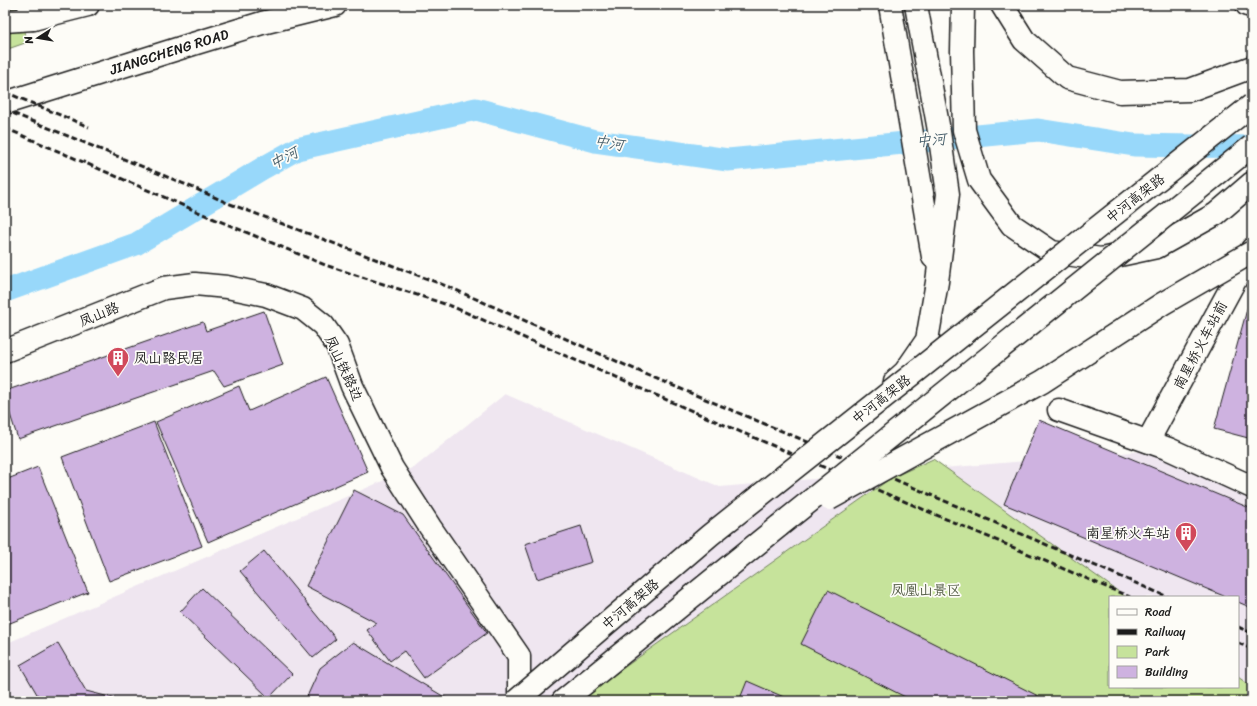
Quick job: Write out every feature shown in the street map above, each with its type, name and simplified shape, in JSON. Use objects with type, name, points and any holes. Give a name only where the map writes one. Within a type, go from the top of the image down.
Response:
[{"type":"main road","points":[[5,21],[31,12],[59,13],[88,5]]},
{"type":"main road","name":"JIANGCHENG ROAD","points":[[5,104],[262,23],[335,5]]},
{"type":"main road","points":[[890,5],[937,282]]},
{"type":"main road","points":[[858,417],[905,372],[927,340],[937,282],[948,194],[938,125],[916,5]]},
{"type":"main road","points":[[963,5],[962,52],[964,130],[979,180],[1012,225],[1052,252],[1101,259],[1157,247],[1216,214],[1252,183]]},
{"type":"main road","points":[[1002,5],[1024,40],[1067,78],[1120,92],[1190,90],[1252,67]]},
{"type":"main road","points":[[1247,5],[1252,6]]},
{"type":"main road","name":"中河高架路","points":[[517,701],[710,535],[1252,105]]},
{"type":"main road","points":[[563,701],[1252,146]]},
{"type":"main road","points":[[779,526],[1042,382],[1162,304],[1252,251]]},
{"type":"main road","name":"南星桥火车站前","points":[[1148,441],[1252,251]]},
{"type":"main road","name":"凤山路","points":[[5,351],[164,288],[195,284]]},
{"type":"main road","name":"凤山铁路边","points":[[195,284],[266,295],[303,309],[323,325],[336,345],[352,386],[392,468],[430,527],[519,656],[517,701]]},
{"type":"main road","points":[[1059,410],[1169,449],[1252,487]]},
{"type":"shaded area","points":[[505,394],[720,487],[1169,449],[1252,489],[1252,701],[5,701],[5,644],[415,467]]},
{"type":"green space","points":[[5,5],[16,5],[28,42],[5,50]]},
{"type":"green space","name":"凤凰山景区","points":[[933,459],[1125,596],[1109,596],[1109,688],[1239,688],[1239,678],[1252,687],[1252,701],[577,701],[891,478]]},
{"type":"building","points":[[1249,302],[1252,302],[1252,439],[1214,429]]},
{"type":"building","name":"凤山路民居","points":[[264,311],[283,365],[224,386],[214,371],[18,439],[5,399],[5,391],[203,322],[206,331]]},
{"type":"building","points":[[326,377],[368,472],[208,542],[156,422],[239,386],[249,411]]},
{"type":"building","name":"南星桥火车站","points":[[1039,420],[1252,509],[1252,608],[1239,602],[1239,596],[1224,596],[1004,504]]},
{"type":"building","points":[[154,422],[202,546],[109,581],[62,457]]},
{"type":"building","points":[[38,467],[88,592],[5,625],[5,480]]},
{"type":"building","points":[[354,490],[403,515],[487,633],[424,678],[404,651],[390,661],[367,630],[377,623],[306,586]]},
{"type":"building","points":[[581,526],[592,562],[537,579],[525,544]]},
{"type":"building","points":[[264,551],[336,639],[313,658],[240,571]]},
{"type":"building","points":[[202,588],[292,674],[269,698],[180,612]]},
{"type":"building","points":[[828,590],[1048,701],[913,701],[801,644]]},
{"type":"building","points":[[353,642],[451,701],[305,701],[320,668]]},
{"type":"building","points":[[58,643],[86,691],[125,701],[41,701],[20,665]]},
{"type":"building","points":[[747,681],[793,701],[739,701]]},
{"type":"waterway","name":"中河","points":[[5,291],[136,244],[297,149],[476,109],[595,141],[728,160],[1038,130],[1134,145],[1252,147]]},
{"type":"railway","points":[[5,92],[89,127]]},
{"type":"railway","points":[[5,110],[225,202],[449,287],[650,376],[1166,596]]},
{"type":"railway","points":[[5,128],[212,218],[325,265],[451,306],[729,427],[1128,596]]},
{"type":"railway","points":[[1239,627],[1252,633]]},
{"type":"railway","points":[[1239,643],[1252,649]]},
{"type":"place","name":"凤山路民居","points":[[118,378]]},
{"type":"place","name":"南星桥火车站","points":[[1186,552]]}]
